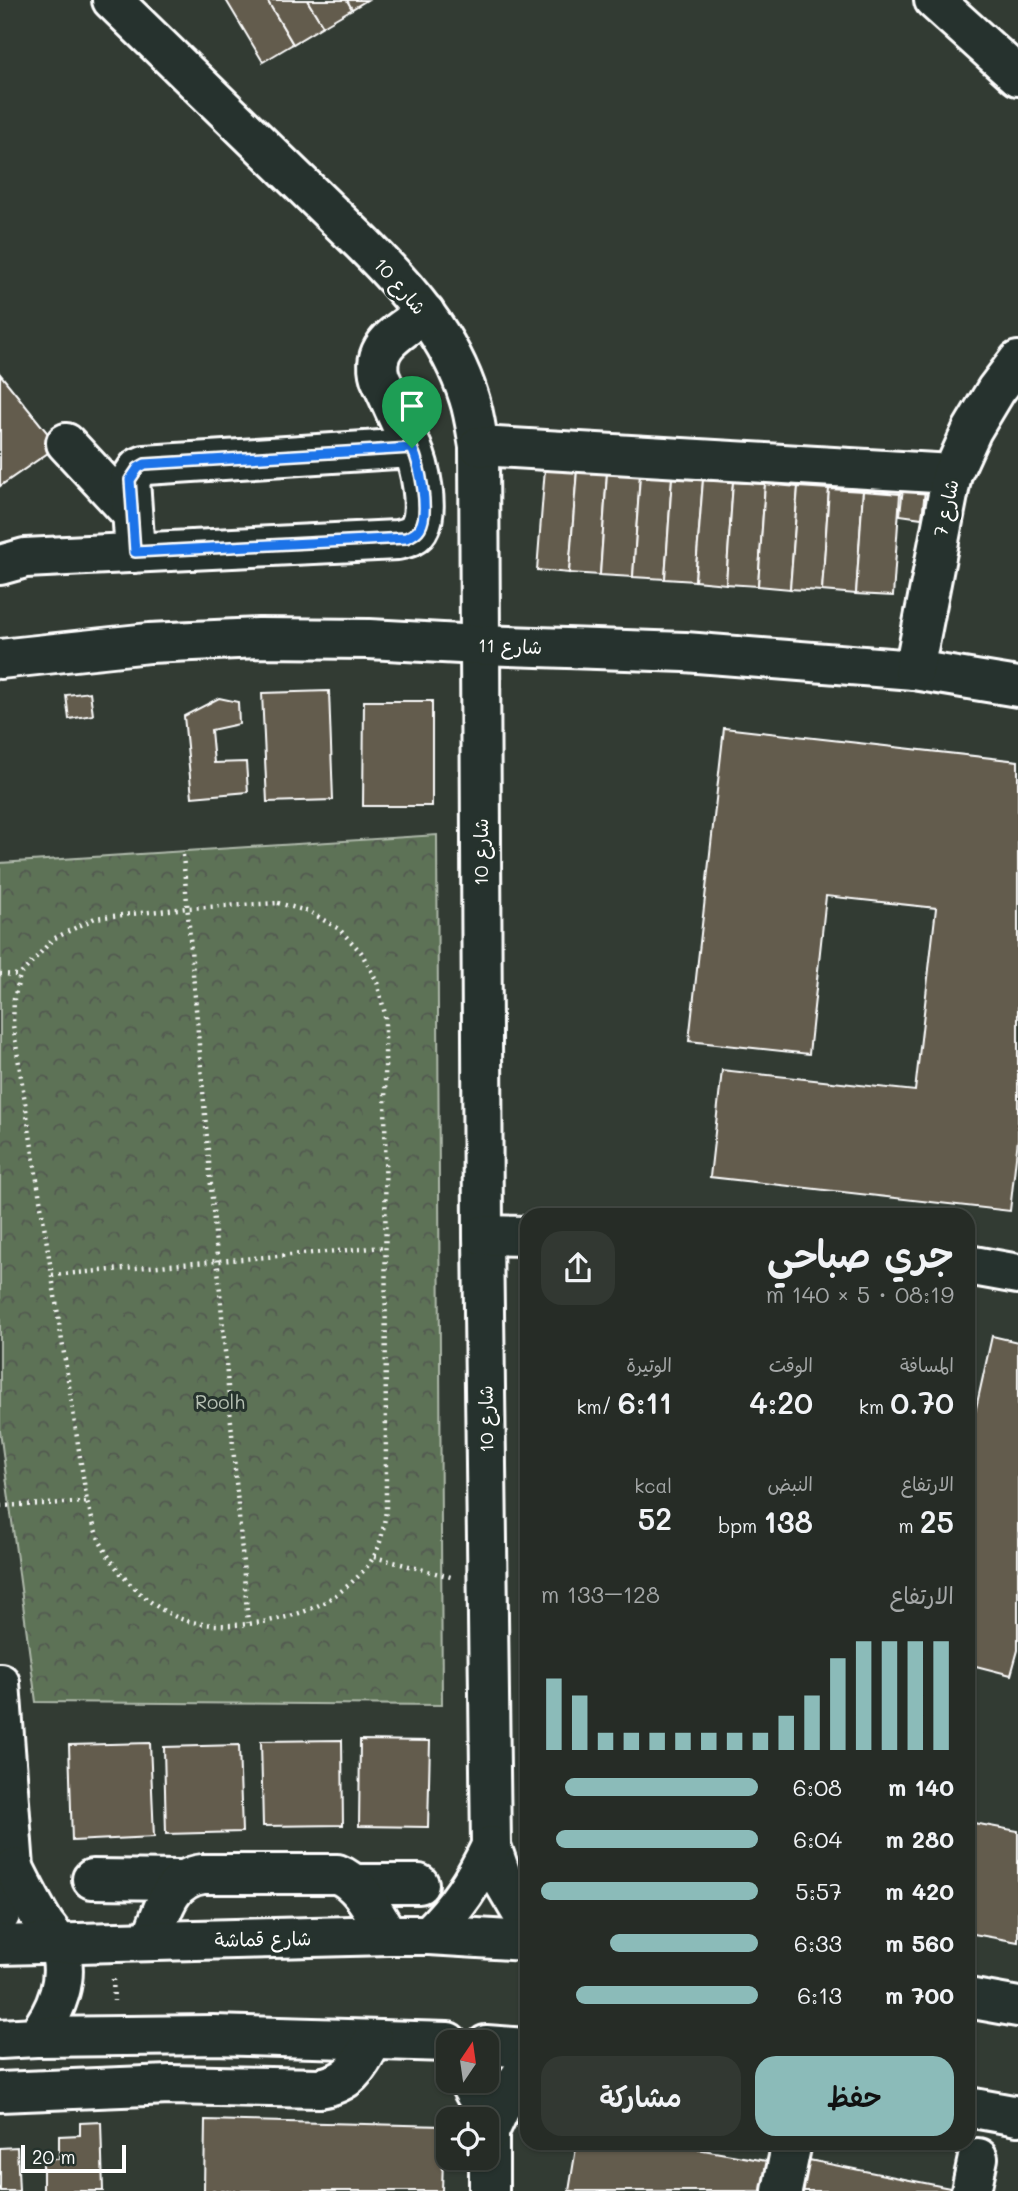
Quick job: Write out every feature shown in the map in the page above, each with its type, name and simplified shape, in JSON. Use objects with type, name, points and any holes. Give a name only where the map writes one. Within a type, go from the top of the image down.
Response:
[{"type":"street","name":"شارع 10","points":[[112,0],[401,282],[451,354],[469,398],[479,446],[483,1235],[491,1846],[503,1881],[520,1910]]},
{"type":"street","points":[[934,0],[1018,76]]},
{"type":"street","points":[[0,565],[25,558],[406,538],[420,528],[423,520],[421,474],[380,378],[377,358],[388,341],[425,313]]},
{"type":"street","name":"شارع 7","points":[[914,670],[952,474],[972,430],[996,390],[1018,361]]},
{"type":"street","points":[[66,443],[132,514]]},
{"type":"street","points":[[479,446],[952,474]]},
{"type":"street","points":[[135,552],[130,480],[138,468],[145,464],[412,448]]},
{"type":"street","name":"شارع 11","points":[[0,659],[149,643],[259,638],[369,639],[685,652],[914,670],[1018,687]]},
{"type":"street","points":[[483,1235],[520,1236]]},
{"type":"street","points":[[975,1266],[1018,1274]]},
{"type":"street","points":[[0,1683],[13,1868],[10,1889],[0,1915]]},
{"type":"street","name":"شارع 10","points":[[429,1935],[454,1909],[475,1880],[491,1846]]},
{"type":"street","points":[[12,2035],[48,2022],[59,1994],[62,1964],[58,1944],[13,1868]]},
{"type":"street","points":[[151,1941],[169,1896],[182,1880],[203,1874],[337,1874],[346,1877],[355,1884],[388,1936]]},
{"type":"street","points":[[92,1880],[182,1880]]},
{"type":"street","points":[[355,1884],[419,1884]]},
{"type":"street","name":"شارع قماشة","points":[[0,1945],[429,1935],[520,1941]]},
{"type":"street","points":[[975,1999],[1018,2007]]},
{"type":"street","points":[[12,2035],[213,2035],[373,2040],[436,2045]]},
{"type":"street","points":[[0,2092],[170,2085],[319,2088],[332,2086],[355,2071],[373,2040]]},
{"type":"street","points":[[499,2046],[520,2047]]},
{"type":"street","points":[[499,2108],[520,2077]]},
{"type":"street","points":[[975,2108],[1018,2116]]},
{"type":"street","points":[[782,2191],[790,2150]]},
{"type":"street","points":[[488,2170],[489,2191]]},
{"type":"path","points":[[183,855],[248,1623]]},
{"type":"path","points":[[278,904],[310,912],[339,929],[361,952],[377,982],[384,1014],[384,1526],[374,1557],[349,1585],[319,1605],[284,1617],[212,1626],[175,1617],[144,1598],[118,1570],[99,1538],[87,1502],[13,1025],[14,999],[20,975],[52,939],[95,918],[188,908],[278,904]]},
{"type":"path","points":[[0,974],[20,975]]},
{"type":"path","points":[[52,1275],[385,1247]]},
{"type":"path","points":[[0,1506],[87,1502]]},
{"type":"path","points":[[374,1557],[488,1587]]},
{"type":"path","points":[[112,1942],[115,2037]]},
{"type":"green space","name":"Roolh","points":[[437,835],[442,1705],[36,1702],[0,1431],[0,863]]},
{"type":"building","points":[[226,0],[267,0],[293,44],[263,62]]},
{"type":"building","points":[[267,0],[307,0],[323,26],[293,44]]},
{"type":"building","points":[[307,0],[347,0],[352,9],[323,26]]},
{"type":"building","points":[[347,0],[367,0],[352,9]]},
{"type":"building","points":[[0,374],[58,446],[0,486]]},
{"type":"building","points":[[545,468],[577,470],[569,573],[537,570]]},
{"type":"building","points":[[577,470],[607,473],[600,575],[569,573]]},
{"type":"building","points":[[607,473],[640,475],[633,577],[600,575]]},
{"type":"building","points":[[640,475],[672,478],[665,579],[633,577]]},
{"type":"building","points":[[672,478],[703,480],[695,581],[665,579]]},
{"type":"building","points":[[703,480],[733,482],[726,584],[695,581]]},
{"type":"building","points":[[733,482],[765,484],[758,586],[726,584]]},
{"type":"building","points":[[765,484],[798,487],[790,589],[758,586]]},
{"type":"building","points":[[798,487],[829,489],[822,591],[790,589]]},
{"type":"building","points":[[903,487],[925,490],[922,518],[900,515]]},
{"type":"building","points":[[829,489],[863,491],[856,594],[822,591]]},
{"type":"building","points":[[863,491],[900,494],[893,596],[856,594]]},
{"type":"building","points":[[329,691],[333,800],[267,802],[262,693]]},
{"type":"building","points":[[90,692],[93,715],[69,719],[66,695]]},
{"type":"building","points":[[219,698],[238,702],[239,724],[211,730],[214,763],[246,762],[248,792],[192,797],[184,716]]},
{"type":"building","points":[[364,701],[432,701],[432,806],[363,806]]},
{"type":"building","points":[[724,728],[1018,761],[1018,1139],[1010,1211],[710,1177],[722,1070],[915,1091],[936,908],[826,896],[809,1054],[689,1041]]},
{"type":"building","points":[[992,1336],[1018,1342],[1018,1650],[1011,1675],[975,1666],[975,1412]]},
{"type":"building","points":[[342,1740],[343,1825],[263,1826],[261,1741]]},
{"type":"building","points":[[360,1740],[430,1741],[428,1827],[359,1826]]},
{"type":"building","points":[[150,1743],[154,1837],[72,1841],[69,1745]]},
{"type":"building","points":[[239,1745],[242,1832],[166,1834],[164,1747]]},
{"type":"building","points":[[975,1823],[1018,1831],[1018,1942],[975,1934]]},
{"type":"building","points":[[205,2120],[436,2126],[436,2170],[443,2170],[442,2191],[204,2191]]},
{"type":"building","points":[[101,2122],[103,2191],[43,2191],[43,2159],[59,2159],[59,2136],[80,2135],[80,2123]]},
{"type":"building","points":[[17,2147],[19,2191],[0,2191],[0,2148]]},
{"type":"building","points":[[576,2150],[703,2150],[778,2163],[773,2191],[569,2191]]},
{"type":"building","points":[[794,2157],[950,2188],[949,2191],[787,2191]]},
{"type":"route","points":[[412,448],[421,474],[423,520],[420,528],[406,538],[135,552],[130,480],[138,468],[145,464],[412,448]]}]
